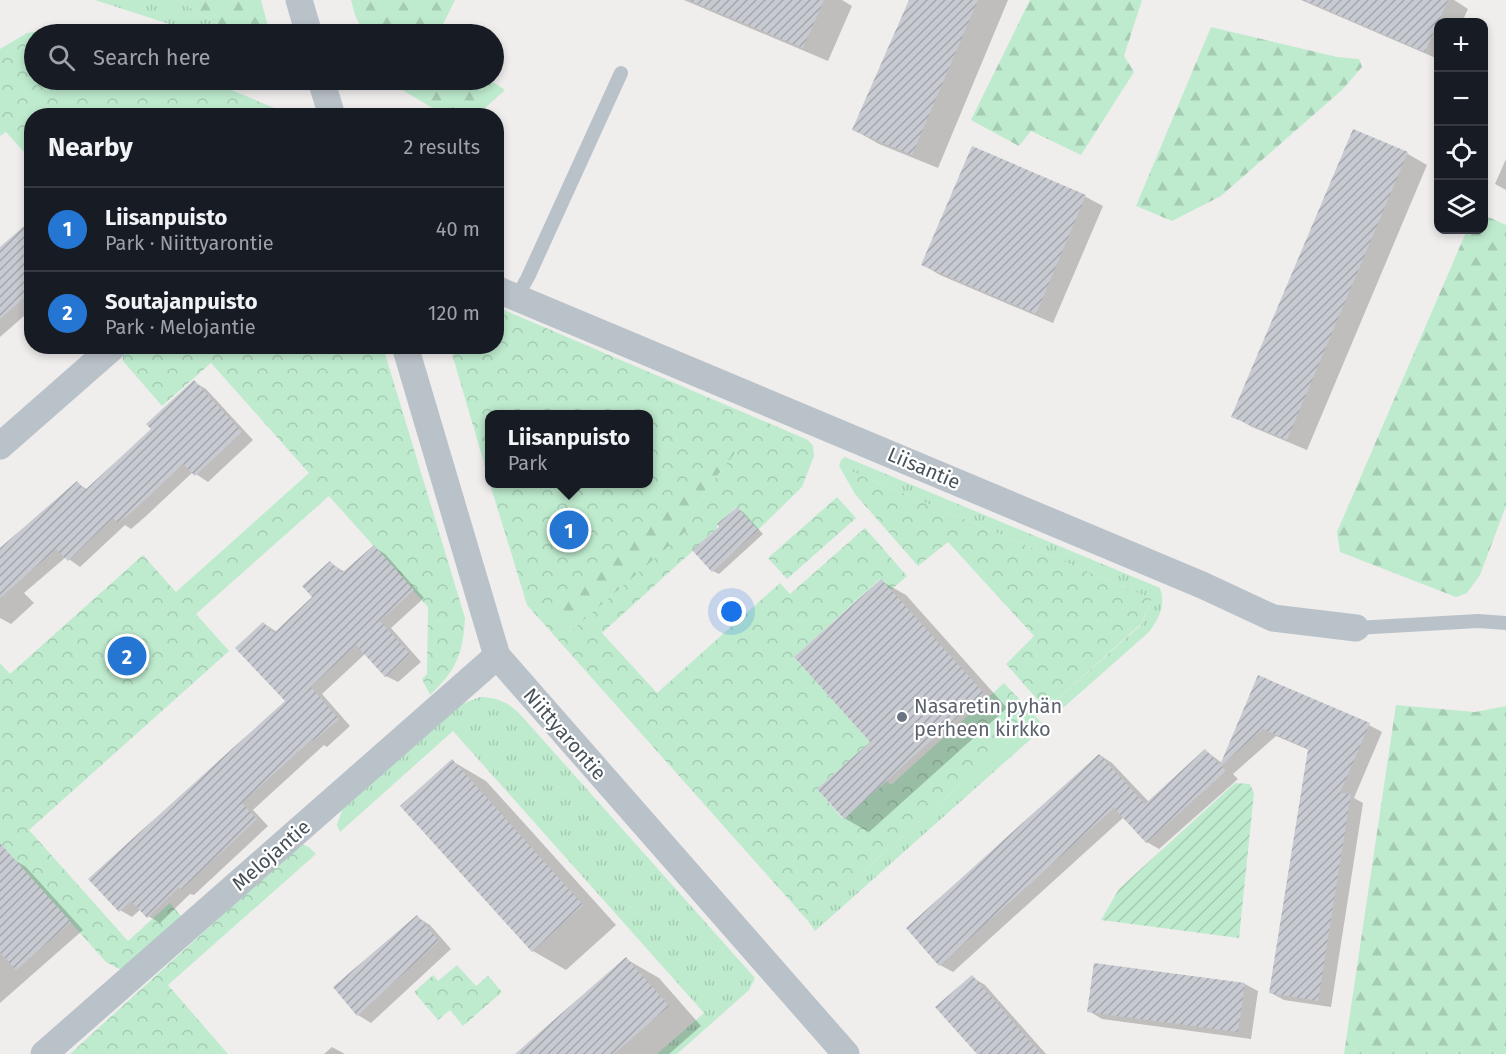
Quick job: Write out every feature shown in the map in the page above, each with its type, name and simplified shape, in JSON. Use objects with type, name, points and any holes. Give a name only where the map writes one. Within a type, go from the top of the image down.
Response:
[{"type":"street","points":[[299,0],[306,24]]},
{"type":"street","points":[[324,90],[330,108]]},
{"type":"street","name":"Liisantie","points":[[507,293],[1191,581],[1273,618],[1356,627]]},
{"type":"street","points":[[0,446],[105,354]]},
{"type":"street","name":"Niittyarontie","points":[[407,354],[497,656],[846,1054]]},
{"type":"street","name":"Melojantie","points":[[44,1054],[497,656]]},
{"type":"lane","points":[[507,293],[528,277],[621,73]]},
{"type":"lane","points":[[1356,627],[1479,621],[1506,622]]},
{"type":"green space","points":[[95,0],[177,0],[218,24],[169,24]]},
{"type":"green space","points":[[177,0],[261,0],[267,24],[218,24]]},
{"type":"green space","points":[[351,0],[455,0],[443,24],[359,24]]},
{"type":"green space","points":[[1030,0],[1142,0],[1124,56],[1134,72],[1081,155],[1031,131],[1019,146],[971,120]]},
{"type":"green space","points":[[1211,27],[1337,57],[1359,59],[1362,67],[1342,90],[1221,196],[1172,221],[1136,206]]},
{"type":"green space","points":[[24,35],[24,90],[232,90],[274,108],[24,108],[24,152],[6,132],[0,136],[0,49]]},
{"type":"green space","points":[[403,90],[505,90],[485,108],[432,108]]},
{"type":"green space","points":[[1488,217],[1506,225],[1506,506],[1480,575],[1467,593],[1456,597],[1340,552],[1337,532],[1465,234],[1488,234]]},
{"type":"green space","points":[[504,310],[808,440],[813,446],[814,456],[802,487],[758,530],[736,507],[717,524],[717,529],[602,633],[657,693],[780,583],[790,594],[865,528],[907,576],[891,590],[880,579],[794,657],[870,742],[817,789],[843,819],[887,781],[891,785],[1004,683],[1036,717],[808,921],[527,605],[491,488],[653,488],[653,410],[485,410],[485,466],[452,354],[504,354]],"holes":[[[748,428],[753,430],[695,507],[687,530],[570,632],[548,606]]]},
{"type":"green space","points":[[504,346],[754,430],[695,507],[688,530],[570,632],[529,584],[643,488],[653,488],[653,410],[490,410],[496,354],[504,354]]},
{"type":"green space","points":[[123,354],[385,354],[465,618],[460,652],[452,670],[430,695],[422,679],[427,674],[428,607],[329,496],[196,614],[229,651],[29,830],[128,941],[170,903],[181,916],[121,970],[106,962],[0,843],[0,663],[10,674],[143,555],[176,592],[309,473],[211,363],[162,406],[123,361]]},
{"type":"green space","points":[[845,457],[1160,588],[1162,606],[1158,617],[1149,632],[1055,715],[1051,716],[1046,709],[1141,625],[1152,599],[839,466]]},
{"type":"green space","points":[[839,466],[1152,599],[1141,624],[1046,709],[1006,664],[1034,636],[948,542],[918,566],[855,494]]},
{"type":"green space","points":[[837,497],[856,518],[787,579],[768,558]]},
{"type":"green space","points":[[480,697],[501,701],[519,713],[755,978],[749,990],[677,1054],[657,1054],[704,1013],[453,731],[340,832],[337,825],[342,810],[462,704]]},
{"type":"green space","points":[[1396,705],[1475,712],[1506,706],[1506,1054],[1344,1054]]},
{"type":"green space","points":[[1036,717],[1042,723],[1041,730],[815,931],[808,921]]},
{"type":"green space","points":[[1235,783],[1250,784],[1254,793],[1239,938],[1101,920],[1119,889]]},
{"type":"green space","points":[[304,845],[316,854],[168,985],[228,1054],[70,1054],[297,847]]},
{"type":"green space","points":[[457,965],[476,986],[488,976],[502,992],[463,1026],[450,1010],[438,1020],[414,992],[433,975],[438,981]]},
{"type":"building","points":[[689,0],[824,0],[803,48]]},
{"type":"building","points":[[909,0],[978,0],[912,155],[852,130]]},
{"type":"building","points":[[1304,0],[1448,0],[1440,18],[1434,18],[1434,32],[1425,52]]},
{"type":"building","points":[[1353,129],[1408,152],[1287,440],[1231,417]]},
{"type":"building","points":[[972,146],[1086,195],[1036,314],[921,265]]},
{"type":"building","points":[[24,226],[24,298],[0,319],[0,247]]},
{"type":"building","points":[[194,380],[242,432],[195,476],[183,464],[118,523],[113,518],[68,561],[56,549],[0,598],[0,548],[77,481],[85,490],[151,429],[146,424]]},
{"type":"building","points":[[737,507],[758,530],[712,572],[692,550],[719,527],[717,524]]},
{"type":"building","points":[[374,545],[414,590],[380,621],[410,654],[385,677],[356,645],[311,687],[339,719],[314,741],[312,739],[242,803],[257,819],[181,890],[179,887],[147,918],[131,901],[119,912],[88,879],[285,701],[235,648],[263,622],[274,633],[312,597],[302,586],[330,561],[342,573]]},
{"type":"building","name":"Nasaretin pyhän perheen kirkko","points":[[881,579],[984,693],[844,819],[817,789],[870,742],[794,657]]},
{"type":"building","points":[[1258,675],[1370,723],[1340,793],[1351,794],[1318,1001],[1269,993],[1308,749],[1263,729],[1221,766],[1226,771],[1146,843],[1114,808],[939,966],[906,928],[1099,754],[1145,804],[1205,749],[1220,765]]},
{"type":"building","points":[[452,759],[583,905],[532,952],[400,806]]},
{"type":"building","points":[[0,843],[71,922],[16,970],[0,952]]},
{"type":"building","points":[[417,915],[439,941],[357,1016],[333,987]]},
{"type":"building","points":[[626,957],[669,1006],[614,1054],[515,1054]]},
{"type":"building","points":[[1094,963],[1245,983],[1238,1032],[1087,1012]]},
{"type":"building","points":[[972,975],[1041,1054],[977,1054],[935,1007]]},
{"type":"place","name":"Liisanpuisto","points":[[569,530]]},
{"type":"place","name":"Soutajanpuisto","points":[[127,656]]},
{"type":"place","name":"Nasaretin pyhän perheen kirkko","points":[[902,717]]}]
